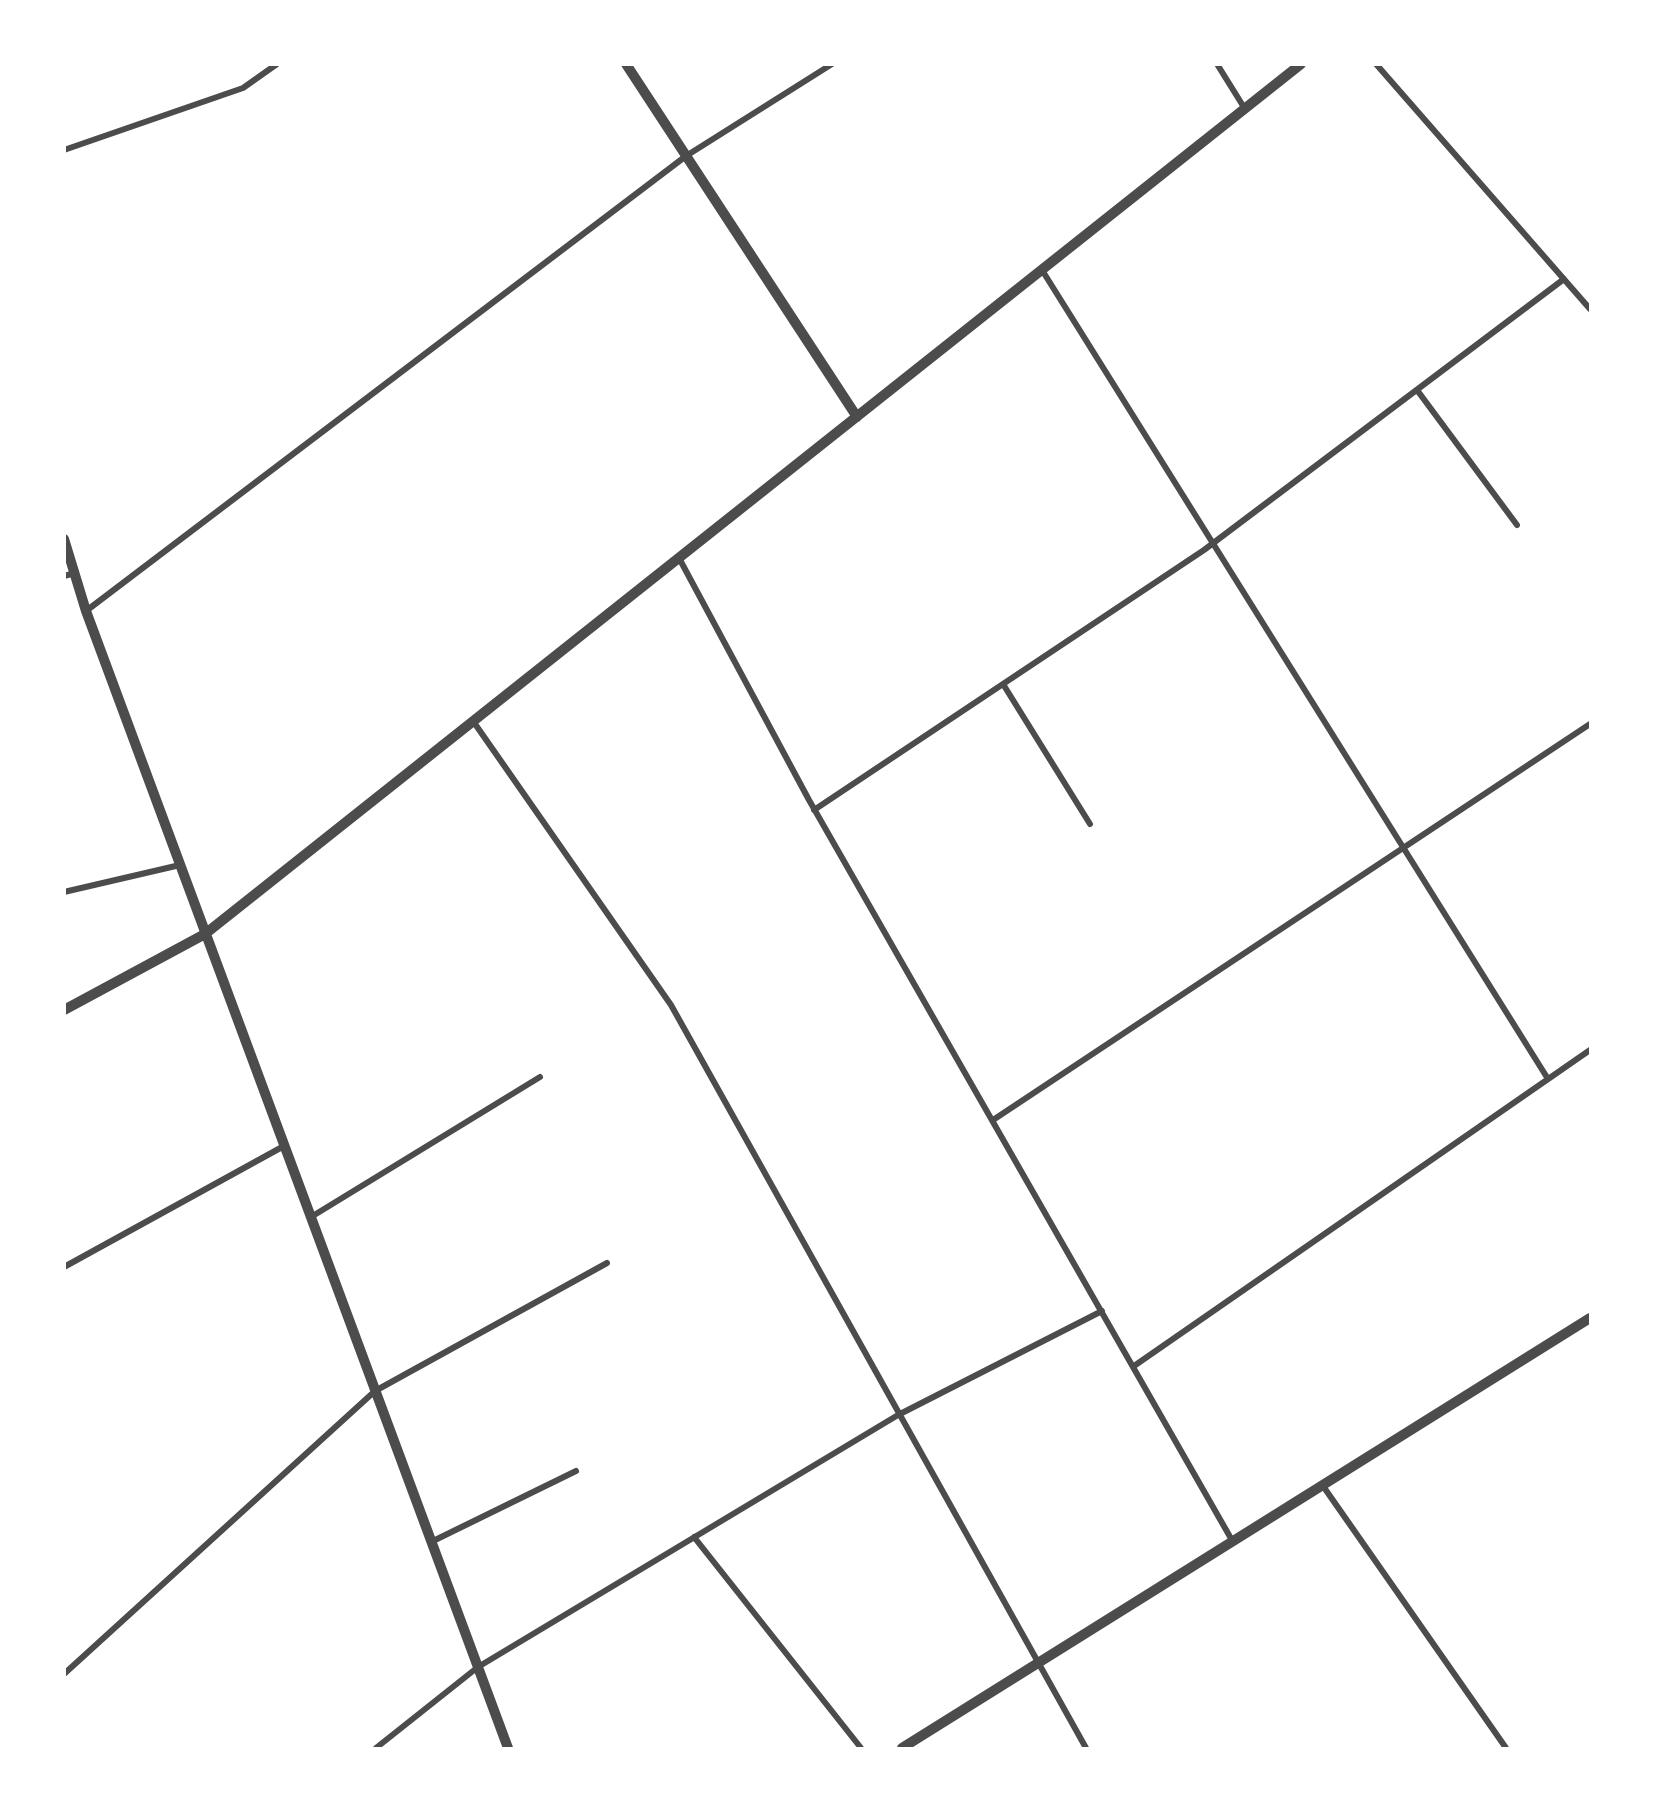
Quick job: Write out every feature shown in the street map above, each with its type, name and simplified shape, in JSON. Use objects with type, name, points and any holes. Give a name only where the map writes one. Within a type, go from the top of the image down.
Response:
[{"type":"street","points":[[64,150],[243,88],[277,64]]},
{"type":"street","points":[[626,64],[857,417]]},
{"type":"street","points":[[86,611],[686,156],[832,64]]},
{"type":"street","points":[[1217,64],[1245,109]]},
{"type":"street","points":[[64,1010],[205,934],[1301,64]]},
{"type":"street","points":[[1377,64],[1590,309]]},
{"type":"street","points":[[1042,270],[1548,1079]]},
{"type":"street","points":[[814,810],[1204,550],[1564,279]]},
{"type":"street","points":[[1416,390],[1517,525]]},
{"type":"street","points":[[64,539],[70,574],[86,611],[508,1749]]},
{"type":"street","points":[[679,558],[814,810],[1233,1542]]},
{"type":"street","points":[[1003,684],[1090,824]]},
{"type":"street","points":[[473,721],[670,1005],[1086,1749]]},
{"type":"street","points":[[993,1120],[1590,724]]},
{"type":"street","points":[[64,892],[180,865]]},
{"type":"street","points":[[1134,1366],[1590,1050]]},
{"type":"street","points":[[310,1217],[540,1077]]},
{"type":"street","points":[[64,1267],[284,1146]]},
{"type":"street","points":[[64,1674],[375,1391],[608,1263]]},
{"type":"street","points":[[376,1749],[478,1667],[898,1415],[1102,1311]]},
{"type":"street","points":[[902,1749],[1590,1318]]},
{"type":"street","points":[[431,1542],[576,1471]]},
{"type":"street","points":[[1323,1486],[1506,1749]]},
{"type":"street","points":[[694,1537],[861,1749]]}]
